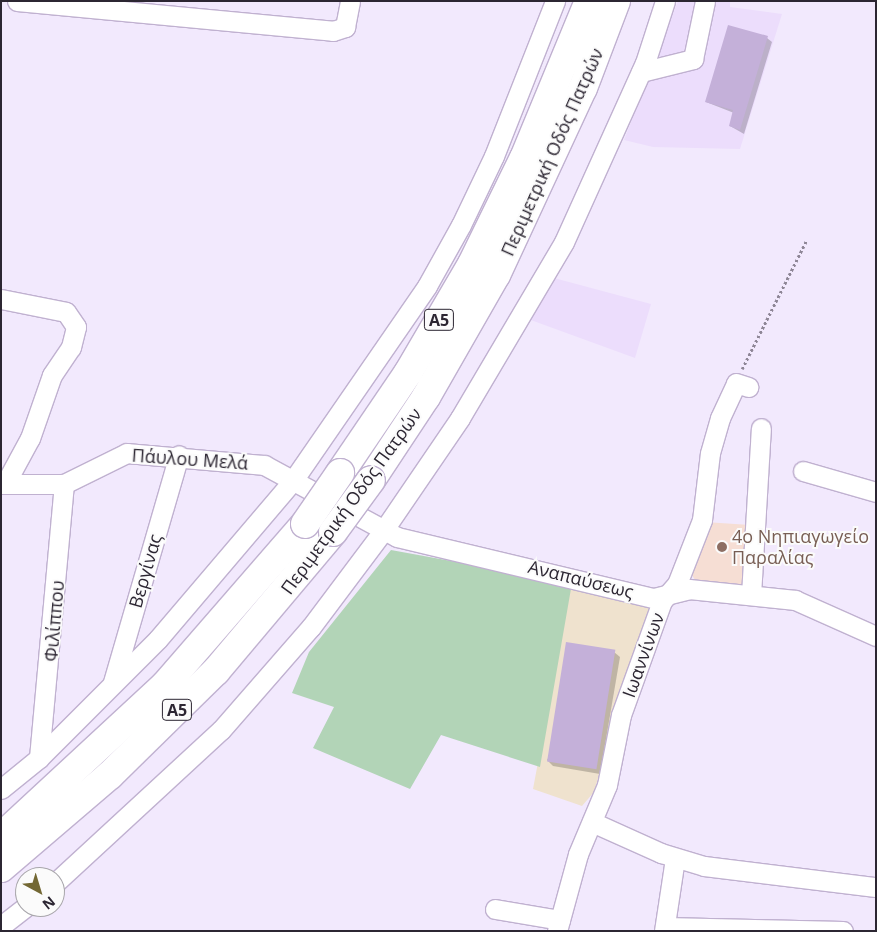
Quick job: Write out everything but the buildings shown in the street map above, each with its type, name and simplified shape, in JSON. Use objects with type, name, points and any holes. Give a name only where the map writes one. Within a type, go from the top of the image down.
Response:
[{"type":"highway","name":"Περιμετρική Οδός Πατρών","points":[[1,837],[165,685],[305,524],[408,373],[472,264],[524,158],[589,1]]},
{"type":"highway","name":"Περιμετρική Οδός Πατρών","points":[[1,868],[110,775],[216,671],[333,532],[371,480],[426,397],[496,275],[583,88],[616,1]]},
{"type":"street","points":[[17,1],[171,7],[333,31],[345,27],[350,1]]},
{"type":"street","points":[[1,790],[39,758],[184,611],[294,480],[427,286],[453,240],[494,156],[555,1]]},
{"type":"street","points":[[65,874],[221,730],[311,627],[383,531],[460,418],[564,242],[641,72],[665,1]]},
{"type":"street","points":[[641,72],[693,59],[705,1]]},
{"type":"street","points":[[1,299],[66,312],[76,326],[70,346],[52,375],[30,438],[3,484]]},
{"type":"street","name":"Ιωαννίνων","points":[[559,925],[592,822],[607,785],[621,715],[668,594],[677,584],[702,520],[710,453],[742,385]]},
{"type":"street","points":[[751,595],[761,428]]},
{"type":"street","name":"Πάυλου Μελά","points":[[3,484],[64,484],[118,455],[179,455],[264,465],[294,480]]},
{"type":"street","name":"Βεργίνας","points":[[112,686],[179,455]]},
{"type":"street","points":[[803,471],[876,492]]},
{"type":"street","name":"Αναπαύσεως","points":[[294,480],[383,531],[654,598],[688,589],[795,600],[876,636]]},
{"type":"street","name":"Φιλίππου","points":[[39,758],[64,484]]},
{"type":"street","points":[[592,822],[676,858],[736,872],[876,887]]},
{"type":"street","points":[[676,858],[665,929],[843,931]]},
{"type":"street","points":[[495,909],[559,925]]},
{"type":"street","points":[[1,926],[15,915]]},
{"type":"path","points":[[742,385],[806,241]]},
{"type":"shaded area","points":[[678,1],[730,1],[730,7],[782,14],[740,149],[653,147],[624,140]]},
{"type":"shaded area","points":[[554,278],[651,304],[635,358],[528,319]]},
{"type":"shaded area","name":"4o Νηπιαγωγείο Παραλίας","points":[[705,522],[750,525],[745,587],[697,583],[688,569]]},
{"type":"shaded area","points":[[572,581],[650,604],[594,792],[582,806],[533,789]]},
{"type":"green space","points":[[391,550],[572,583],[540,767],[441,735],[410,789],[313,748],[334,707],[292,693],[309,652]]},
{"type":"place","name":"4o Νηπιαγωγείο Παραλίας","points":[[722,547]]}]
